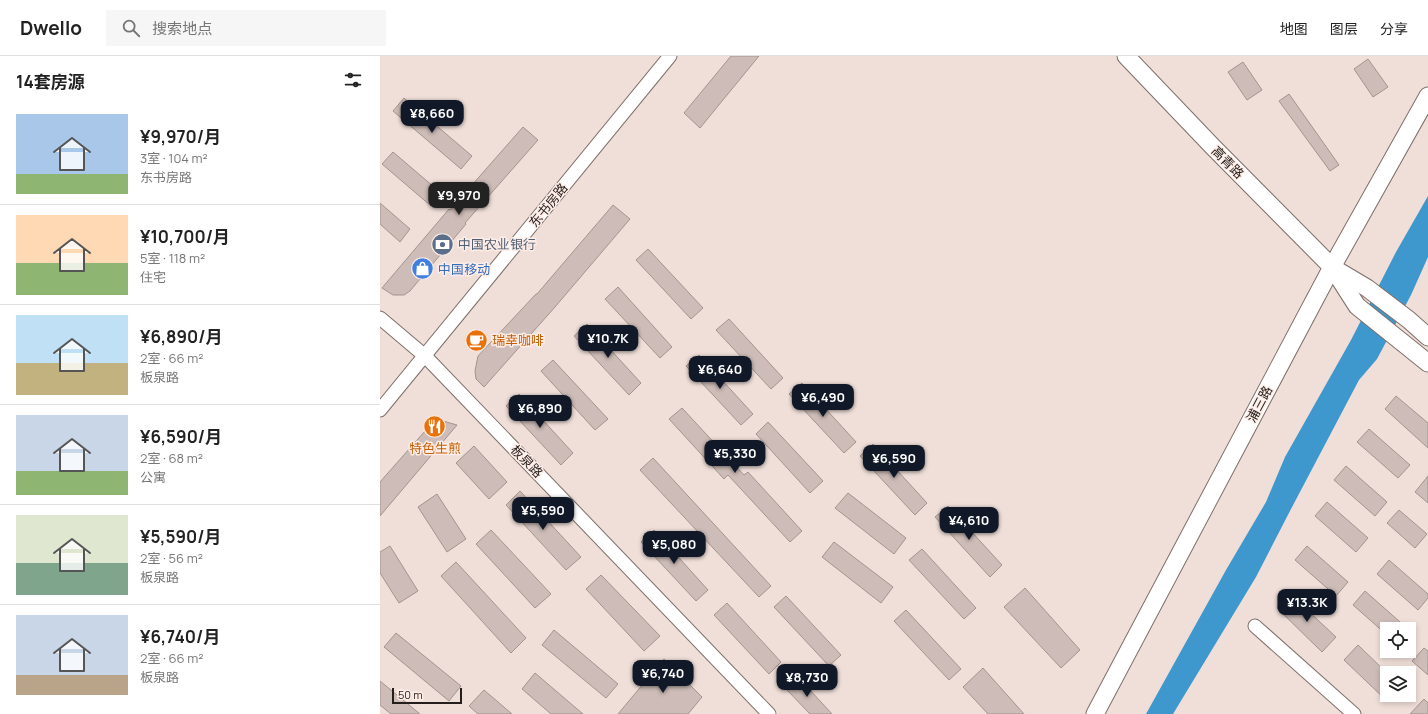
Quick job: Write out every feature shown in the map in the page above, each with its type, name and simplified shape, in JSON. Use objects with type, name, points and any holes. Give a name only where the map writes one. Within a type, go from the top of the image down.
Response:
[{"type":"main road","name":"高青路","points":[[1126,56],[1212,147],[1332,267],[1357,306],[1428,363]]},
{"type":"main road","name":"浦三路","points":[[1096,714],[1332,267],[1428,96]]},
{"type":"main road","name":"高青路","points":[[1332,267],[1367,288],[1409,320],[1428,337]]},
{"type":"street","name":"东书房路","points":[[380,410],[670,56]]},
{"type":"street","name":"板泉路","points":[[380,318],[425,356],[768,714]]},
{"type":"street","points":[[1255,626],[1354,714]]},
{"type":"water","points":[[1428,196],[1428,257],[1411,295],[1377,359],[1359,380],[1256,577],[1173,714],[1146,714],[1226,570],[1266,502],[1285,457],[1351,340],[1396,252]]},
{"type":"building","points":[[731,56],[759,56],[700,128],[684,113]]},
{"type":"building","points":[[1368,59],[1388,87],[1373,97],[1354,69]]},
{"type":"building","points":[[1243,62],[1262,90],[1247,100],[1228,72]]},
{"type":"building","points":[[1289,94],[1339,165],[1330,171],[1279,101]]},
{"type":"building","points":[[404,98],[472,156],[461,169],[393,111]]},
{"type":"building","points":[[523,127],[538,140],[465,223],[466,224],[410,291],[404,295],[393,295],[382,288],[449,209],[450,210]]},
{"type":"building","points":[[393,152],[441,193],[431,206],[382,164]]},
{"type":"building","points":[[380,203],[410,229],[400,242],[380,224]]},
{"type":"building","points":[[613,205],[630,219],[484,387],[476,379],[475,371],[478,356],[537,294]]},
{"type":"building","points":[[648,249],[703,308],[691,319],[636,260]]},
{"type":"building","points":[[618,287],[672,347],[660,358],[605,299]]},
{"type":"building","points":[[729,319],[783,378],[771,389],[716,330]]},
{"type":"building","points":[[587,324],[641,383],[629,395],[574,336]]},
{"type":"building","points":[[699,355],[753,414],[741,425],[686,366]]},
{"type":"building","points":[[553,360],[608,419],[595,430],[541,371]]},
{"type":"building","points":[[802,383],[856,442],[844,453],[789,394]]},
{"type":"building","points":[[519,394],[573,453],[561,465],[506,406]]},
{"type":"building","points":[[1396,396],[1428,423],[1428,448],[1385,409]]},
{"type":"building","points":[[682,408],[744,475],[748,472],[802,531],[790,542],[728,475],[724,479],[669,419]]},
{"type":"building","points":[[443,421],[457,425],[380,516],[380,482],[433,422]]},
{"type":"building","points":[[768,422],[823,481],[810,493],[756,434]]},
{"type":"building","points":[[1369,429],[1410,465],[1398,478],[1357,442]]},
{"type":"building","points":[[873,444],[927,503],[915,515],[860,456]]},
{"type":"building","points":[[474,446],[507,482],[489,499],[456,463]]},
{"type":"building","points":[[653,458],[771,586],[759,597],[640,470]]},
{"type":"building","points":[[1346,466],[1387,502],[1375,516],[1334,480]]},
{"type":"building","points":[[1428,476],[1428,503],[1415,492]]},
{"type":"building","points":[[520,491],[581,557],[566,570],[506,505]]},
{"type":"building","points":[[848,493],[906,538],[894,554],[835,508]]},
{"type":"building","points":[[437,494],[466,539],[447,552],[418,507]]},
{"type":"building","points":[[1327,502],[1368,538],[1356,552],[1315,516]]},
{"type":"building","points":[[948,506],[1002,565],[990,577],[935,517]]},
{"type":"building","points":[[1399,510],[1427,534],[1415,548],[1387,523]]},
{"type":"building","points":[[491,530],[551,594],[535,608],[476,544]]},
{"type":"building","points":[[654,530],[708,590],[696,601],[641,542]]},
{"type":"building","points":[[834,542],[893,587],[881,603],[822,557]]},
{"type":"building","points":[[390,546],[418,591],[399,603],[380,573],[380,552]]},
{"type":"building","points":[[1307,546],[1348,582],[1336,596],[1295,560]]},
{"type":"building","points":[[922,549],[976,608],[964,619],[909,560]]},
{"type":"building","points":[[1389,560],[1428,594],[1428,598],[1418,610],[1377,574]]},
{"type":"building","points":[[456,562],[526,638],[511,653],[441,576]]},
{"type":"building","points":[[601,575],[660,636],[644,651],[586,589]]},
{"type":"building","points":[[1025,588],[1080,650],[1061,668],[1004,607]]},
{"type":"building","points":[[1365,591],[1400,622],[1380,622],[1380,629],[1353,605]]},
{"type":"building","points":[[1290,594],[1336,637],[1322,652],[1277,608]]},
{"type":"building","points":[[786,596],[841,655],[829,666],[774,607]]},
{"type":"building","points":[[727,603],[781,662],[769,674],[714,615]]},
{"type":"building","points":[[906,610],[961,669],[949,680],[894,621]]},
{"type":"building","points":[[554,630],[618,684],[606,698],[542,645]]},
{"type":"building","points":[[396,633],[461,686],[449,701],[384,647]]},
{"type":"building","points":[[1358,645],[1380,666],[1380,694],[1344,660]]},
{"type":"building","points":[[1424,648],[1428,651],[1428,675],[1412,661]]},
{"type":"building","points":[[664,659],[702,697],[688,714],[618,714]]},
{"type":"building","points":[[983,668],[1024,714],[988,714],[963,687]]},
{"type":"building","points":[[535,673],[583,714],[551,714],[522,689]]},
{"type":"building","points":[[799,678],[832,714],[810,714],[786,689]]},
{"type":"building","points":[[380,681],[420,714],[391,714],[380,705]]},
{"type":"building","points":[[484,690],[512,714],[478,714],[469,706]]},
{"type":"building","points":[[1424,699],[1428,703],[1428,714],[1410,714]]},
{"type":"place","name":"中国农业银行","points":[[442,244]]},
{"type":"place","name":"中国移动","points":[[423,269]]},
{"type":"place","name":"瑞幸咖啡","points":[[477,340]]},
{"type":"place","name":"特色生煎","points":[[435,426]]}]
